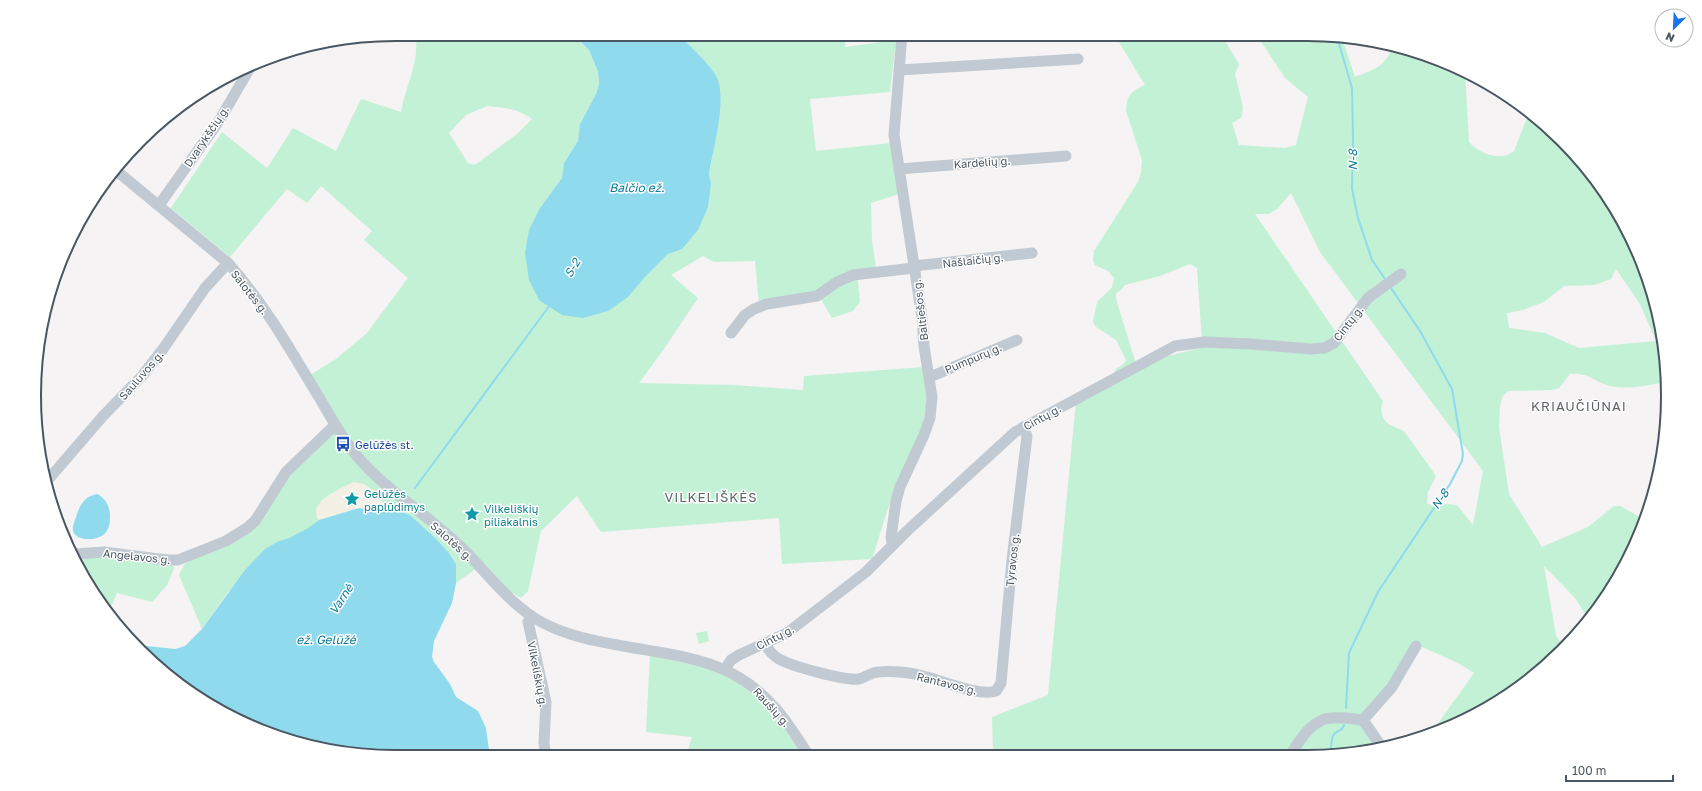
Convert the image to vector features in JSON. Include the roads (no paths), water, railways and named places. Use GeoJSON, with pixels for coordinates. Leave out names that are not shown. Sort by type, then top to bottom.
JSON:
{"type":"FeatureCollection","features":[{"type":"Feature","properties":{"kind":"street","name":"Baltiešos g."},"geometry":{"type":"LineString","coordinates":[[894,544],[892,542],[892,537],[896,501],[900,487],[924,435],[930,418],[932,397],[924,346],[922,318],[894,135],[902,41]]}},
{"type":"Feature","properties":{"kind":"street"},"geometry":{"type":"LineString","coordinates":[[900,70],[1078,59]]}},
{"type":"Feature","properties":{"kind":"street","name":"Dvarykščių g."},"geometry":{"type":"LineString","coordinates":[[159,205],[219,121],[243,76]]}},
{"type":"Feature","properties":{"kind":"street","name":"Kardelių g."},"geometry":{"type":"LineString","coordinates":[[899,169],[1066,156]]}},
{"type":"Feature","properties":{"kind":"street","name":"Salotės g."},"geometry":{"type":"LineString","coordinates":[[120,173],[228,263],[243,280],[268,315],[335,425],[356,454],[374,474],[458,544],[499,587],[531,616],[554,629],[583,639],[697,660],[725,669]]}},
{"type":"Feature","properties":{"kind":"street","name":"Našlaičių g."},"geometry":{"type":"LineString","coordinates":[[731,333],[745,315],[754,308],[767,304],[817,296],[837,282],[853,276],[1032,253]]}},
{"type":"Feature","properties":{"kind":"street","name":"Sauluvos g."},"geometry":{"type":"LineString","coordinates":[[50,476],[103,416],[142,376],[163,349],[205,288],[228,263]]}},
{"type":"Feature","properties":{"kind":"street","name":"Cintų g."},"geometry":{"type":"LineString","coordinates":[[725,669],[731,660],[797,627],[866,572],[1011,435],[1175,346],[1204,342],[1310,349],[1324,348],[1334,342],[1368,298],[1401,274]]}},
{"type":"Feature","properties":{"kind":"street","name":"Pumpurų g."},"geometry":{"type":"LineString","coordinates":[[930,377],[1017,340]]}},
{"type":"Feature","properties":{"kind":"street","name":"Angelavos g."},"geometry":{"type":"LineString","coordinates":[[79,554],[104,552],[178,560],[226,541],[247,528],[255,521],[286,472],[335,425]]}},
{"type":"Feature","properties":{"kind":"street","name":"Tyravos g."},"geometry":{"type":"LineString","coordinates":[[996,691],[1001,683],[1007,630],[1012,560],[1027,436],[1023,428]]}},
{"type":"Feature","properties":{"kind":"street","name":"Vilkeliškių g."},"geometry":{"type":"LineString","coordinates":[[531,616],[528,622],[546,702],[544,743],[545,750]]}},
{"type":"Feature","properties":{"kind":"street","name":"Rantavos g."},"geometry":{"type":"LineString","coordinates":[[765,643],[770,652],[780,659],[813,671],[852,679],[859,679],[881,672],[918,674],[973,690],[989,693],[996,691]]}},
{"type":"Feature","properties":{"kind":"street"},"geometry":{"type":"LineString","coordinates":[[1363,720],[1392,687],[1416,646]]}},
{"type":"Feature","properties":{"kind":"street","name":"Raušių g."},"geometry":{"type":"LineString","coordinates":[[725,669],[752,685],[764,696],[790,727],[805,750]]}},
{"type":"Feature","properties":{"kind":"street"},"geometry":{"type":"LineString","coordinates":[[1294,750],[1304,734],[1315,725],[1325,720],[1330,718],[1363,720]]}},
{"type":"Feature","properties":{"kind":"street"},"geometry":{"type":"LineString","coordinates":[[1363,720],[1379,742]]}},
{"type":"Feature","properties":{"kind":"water","name":"Balčio ež."},"geometry":{"type":"Polygon","coordinates":[[[580,41],[685,41],[716,75],[721,101],[718,127],[709,174],[711,183],[708,207],[698,230],[682,249],[668,254],[628,297],[608,311],[583,318],[562,315],[539,300],[529,280],[525,253],[529,230],[540,208],[562,178],[564,163],[578,141],[580,124],[596,94],[599,84],[598,72],[589,50],[580,41]]]}},
{"type":"Feature","properties":{"kind":"water"},"geometry":{"type":"Polygon","coordinates":[[[97,494],[106,502],[109,508],[110,523],[106,532],[98,538],[92,539],[76,536],[73,532],[73,526],[80,506],[87,498],[97,494]]]}},
{"type":"Feature","properties":{"kind":"water","name":"ež. Gelūžė"},"geometry":{"type":"Polygon","coordinates":[[[359,508],[389,512],[399,510],[411,516],[449,553],[456,564],[456,583],[452,603],[434,641],[432,657],[450,684],[456,697],[478,711],[486,728],[489,750],[372,749],[349,747],[304,738],[260,723],[218,703],[180,677],[146,646],[175,649],[185,646],[202,629],[245,570],[265,549],[308,528],[319,520],[359,508]]]}},
{"type":"Feature","properties":{"kind":"waterway","name":"N-8"},"geometry":{"type":"LineString","coordinates":[[1339,43],[1352,88],[1352,189],[1358,218],[1372,260],[1385,279]]}},
{"type":"Feature","properties":{"kind":"waterway","name":"N-8"},"geometry":{"type":"LineString","coordinates":[[1346,708],[1349,653],[1378,592],[1450,484],[1462,461],[1463,454],[1452,389],[1420,331],[1391,288]]}},
{"type":"Feature","properties":{"kind":"waterway","name":"S-2"},"geometry":{"type":"LineString","coordinates":[[415,488],[550,305]]}},
{"type":"Feature","properties":{"kind":"waterway"},"geometry":{"type":"LineString","coordinates":[[1331,749],[1332,737],[1342,729],[1344,725]]}},
{"type":"Feature","properties":{"kind":"place","name":"Gelūžės st."},"geometry":{"type":"Point","coordinates":[343,444]}},
{"type":"Feature","properties":{"kind":"place","name":"Gelūžės paplūdimys"},"geometry":{"type":"Point","coordinates":[352,499]}},
{"type":"Feature","properties":{"kind":"place","name":"Vilkeliškių piliakalnis"},"geometry":{"type":"Point","coordinates":[472,514]}},
{"type":"Feature","properties":{"kind":"district","name":"KRIAUČIŪNAI"},"geometry":{"type":"Point","coordinates":[1579,406]}},
{"type":"Feature","properties":{"kind":"district","name":"VILKELIŠKĖS"},"geometry":{"type":"Point","coordinates":[711,497]}},
{"type":"Feature","properties":{"kind":"water label","name":"Varnė"},"geometry":{"type":"Point","coordinates":[341,599]}}]}
